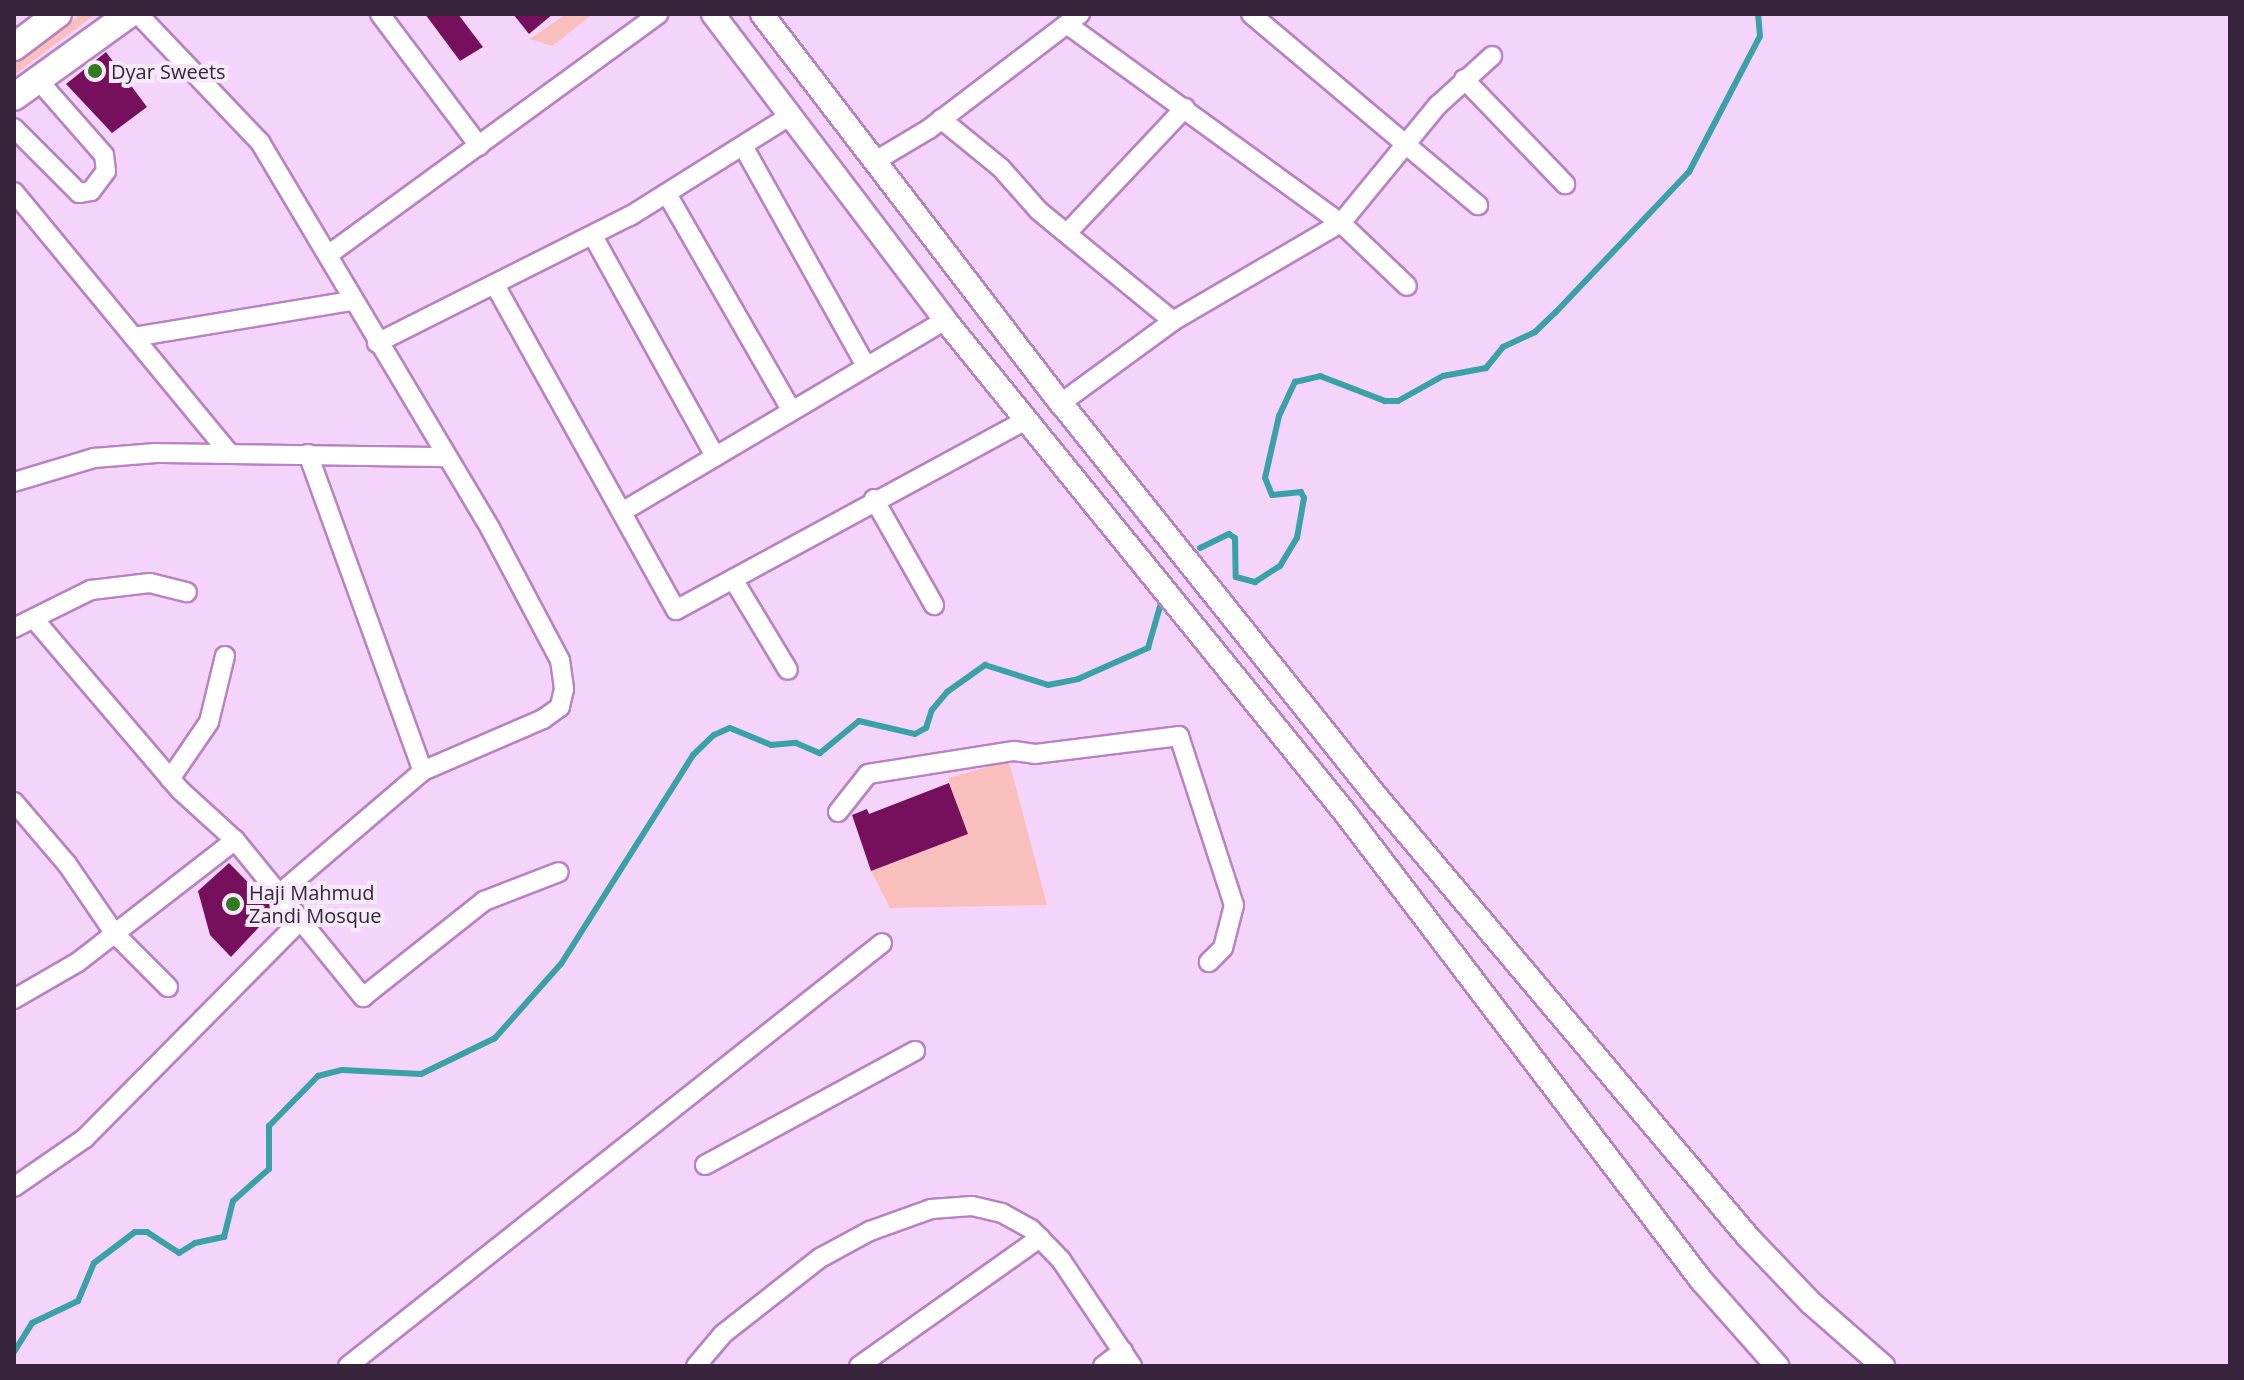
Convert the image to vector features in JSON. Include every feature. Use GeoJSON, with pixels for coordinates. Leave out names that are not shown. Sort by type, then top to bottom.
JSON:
{"type":"FeatureCollection","features":[{"type":"Feature","properties":{"kind":"highway"},"geometry":{"type":"LineString","coordinates":[[14,47],[58,14]]}},
{"type":"Feature","properties":{"kind":"highway"},"geometry":{"type":"LineString","coordinates":[[14,97],[129,14]]}},
{"type":"Feature","properties":{"kind":"main road"},"geometry":{"type":"LineString","coordinates":[[713,14],[788,117],[945,320],[1346,814],[1701,1280],[1777,1366]]}},
{"type":"Feature","properties":{"kind":"main road"},"geometry":{"type":"LineString","coordinates":[[762,14],[1061,403],[1376,796],[1738,1226],[1811,1303],[1883,1366]]}},
{"type":"Feature","properties":{"kind":"main road"},"geometry":{"type":"LineString","coordinates":[[1346,814],[1376,796]]}},
{"type":"Feature","properties":{"kind":"street"},"geometry":{"type":"LineString","coordinates":[[138,14],[260,142],[547,631],[560,660],[564,689],[560,707],[543,719],[423,771],[279,894]]}},
{"type":"Feature","properties":{"kind":"street"},"geometry":{"type":"LineString","coordinates":[[380,14],[479,146]]}},
{"type":"Feature","properties":{"kind":"street"},"geometry":{"type":"LineString","coordinates":[[328,255],[658,14]]}},
{"type":"Feature","properties":{"kind":"street"},"geometry":{"type":"LineString","coordinates":[[1251,14],[1478,205]]}},
{"type":"Feature","properties":{"kind":"street"},"geometry":{"type":"LineString","coordinates":[[877,160],[941,119],[1074,20],[1185,108],[1341,223],[1407,286]]}},
{"type":"Feature","properties":{"kind":"street"},"geometry":{"type":"LineString","coordinates":[[1061,403],[1173,321],[1341,223],[1406,143],[1464,79],[1492,56]]}},
{"type":"Feature","properties":{"kind":"street"},"geometry":{"type":"LineString","coordinates":[[1464,79],[1565,184]]}},
{"type":"Feature","properties":{"kind":"street"},"geometry":{"type":"LineString","coordinates":[[14,128],[79,193],[91,191],[106,171],[104,155],[38,80]]}},
{"type":"Feature","properties":{"kind":"street"},"geometry":{"type":"LineString","coordinates":[[1067,233],[1185,108]]}},
{"type":"Feature","properties":{"kind":"street"},"geometry":{"type":"LineString","coordinates":[[377,343],[593,236],[667,194],[788,117]]}},
{"type":"Feature","properties":{"kind":"street"},"geometry":{"type":"LineString","coordinates":[[941,119],[1067,233],[1173,321]]}},
{"type":"Feature","properties":{"kind":"street"},"geometry":{"type":"LineString","coordinates":[[743,146],[866,366]]}},
{"type":"Feature","properties":{"kind":"street"},"geometry":{"type":"LineString","coordinates":[[14,192],[228,452]]}},
{"type":"Feature","properties":{"kind":"street"},"geometry":{"type":"LineString","coordinates":[[667,194],[792,411]]}},
{"type":"Feature","properties":{"kind":"street"},"geometry":{"type":"LineString","coordinates":[[593,236],[715,456]]}},
{"type":"Feature","properties":{"kind":"street"},"geometry":{"type":"LineString","coordinates":[[495,285],[676,610],[874,499],[1026,420]]}},
{"type":"Feature","properties":{"kind":"street"},"geometry":{"type":"LineString","coordinates":[[134,337],[352,301]]}},
{"type":"Feature","properties":{"kind":"street"},"geometry":{"type":"LineString","coordinates":[[622,512],[945,320]]}},
{"type":"Feature","properties":{"kind":"street"},"geometry":{"type":"LineString","coordinates":[[14,482],[94,458],[228,452],[444,457]]}},
{"type":"Feature","properties":{"kind":"street"},"geometry":{"type":"LineString","coordinates":[[308,454],[423,771]]}},
{"type":"Feature","properties":{"kind":"street"},"geometry":{"type":"LineString","coordinates":[[874,499],[934,605]]}},
{"type":"Feature","properties":{"kind":"street"},"geometry":{"type":"LineString","coordinates":[[733,579],[788,670]]}},
{"type":"Feature","properties":{"kind":"street"},"geometry":{"type":"LineString","coordinates":[[14,628],[91,590],[150,583],[187,592]]}},
{"type":"Feature","properties":{"kind":"street"},"geometry":{"type":"LineString","coordinates":[[34,619],[170,779],[235,840],[363,997],[484,901],[559,872]]}},
{"type":"Feature","properties":{"kind":"street"},"geometry":{"type":"LineString","coordinates":[[170,779],[209,722],[225,656]]}},
{"type":"Feature","properties":{"kind":"street"},"geometry":{"type":"LineString","coordinates":[[838,812],[868,774],[1014,751],[1035,754],[1179,736],[1234,905],[1223,948],[1209,962]]}},
{"type":"Feature","properties":{"kind":"street"},"geometry":{"type":"LineString","coordinates":[[14,802],[67,864],[115,934],[168,987]]}},
{"type":"Feature","properties":{"kind":"street"},"geometry":{"type":"LineString","coordinates":[[14,999],[115,934],[235,840]]}},
{"type":"Feature","properties":{"kind":"street"},"geometry":{"type":"LineString","coordinates":[[14,1187],[85,1138],[300,921]]}},
{"type":"Feature","properties":{"kind":"street"},"geometry":{"type":"LineString","coordinates":[[350,1366],[882,943]]}},
{"type":"Feature","properties":{"kind":"street"},"geometry":{"type":"LineString","coordinates":[[705,1165],[915,1051]]}},
{"type":"Feature","properties":{"kind":"street"},"geometry":{"type":"LineString","coordinates":[[696,1366],[772,1291],[870,1231],[931,1209],[972,1206],[1002,1213],[1040,1238],[1061,1260],[1127,1358],[1103,1366]]}},
{"type":"Feature","properties":{"kind":"street"},"geometry":{"type":"LineString","coordinates":[[861,1365],[1040,1238]]}},
{"type":"Feature","properties":{"kind":"shaded area"},"geometry":{"type":"Polygon","coordinates":[[[81,14],[96,14],[14,75],[14,64],[81,14]]]}},
{"type":"Feature","properties":{"kind":"shaded area"},"geometry":{"type":"Polygon","coordinates":[[[566,14],[593,14],[552,46],[530,39],[566,14]]]}},
{"type":"Feature","properties":{"kind":"shaded area"},"geometry":{"type":"Polygon","coordinates":[[[1009,761],[1047,905],[890,908],[871,871],[967,834],[948,778],[1009,761]]]}},
{"type":"Feature","properties":{"kind":"building"},"geometry":{"type":"Polygon","coordinates":[[[425,14],[458,14],[483,47],[460,61],[425,14]]]}},
{"type":"Feature","properties":{"kind":"building"},"geometry":{"type":"Polygon","coordinates":[[[513,14],[553,14],[529,34],[513,14]]]}},
{"type":"Feature","properties":{"kind":"building"},"geometry":{"type":"Polygon","coordinates":[[[106,52],[147,107],[112,133],[66,84],[106,52]]]}},
{"type":"Feature","properties":{"kind":"building"},"geometry":{"type":"Polygon","coordinates":[[[949,783],[968,834],[871,871],[852,815],[867,809],[869,814],[949,783]]]}},
{"type":"Feature","properties":{"kind":"building"},"geometry":{"type":"Polygon","coordinates":[[[229,863],[275,910],[231,957],[210,935],[198,891],[229,863]]]}},
{"type":"Feature","properties":{"kind":"waterway"},"geometry":{"type":"LineString","coordinates":[[1200,548],[1229,534],[1235,538],[1236,577],[1255,582],[1280,566],[1297,538],[1304,498],[1301,492],[1272,495],[1265,478],[1279,416],[1295,382],[1320,376],[1385,401],[1398,401],[1443,376],[1486,368],[1503,347],[1535,332],[1555,313],[1689,172],[1760,36],[1758,14]]}},
{"type":"Feature","properties":{"kind":"waterway"},"geometry":{"type":"LineString","coordinates":[[14,1352],[32,1323],[78,1301],[94,1263],[135,1232],[147,1232],[179,1253],[195,1243],[224,1237],[233,1201],[269,1169],[269,1126],[318,1076],[342,1070],[421,1074],[495,1038],[561,964],[693,755],[714,735],[730,728],[771,745],[796,743],[820,753],[859,721],[915,734],[926,728],[932,710],[947,692],[985,665],[1048,685],[1078,679],[1148,648],[1161,603]]}},
{"type":"Feature","properties":{"kind":"place","name":"Dyar Sweets"},"geometry":{"type":"Point","coordinates":[95,71]}},
{"type":"Feature","properties":{"kind":"place","name":"Haji Mahmud Zandi Mosque"},"geometry":{"type":"Point","coordinates":[233,904]}}]}
